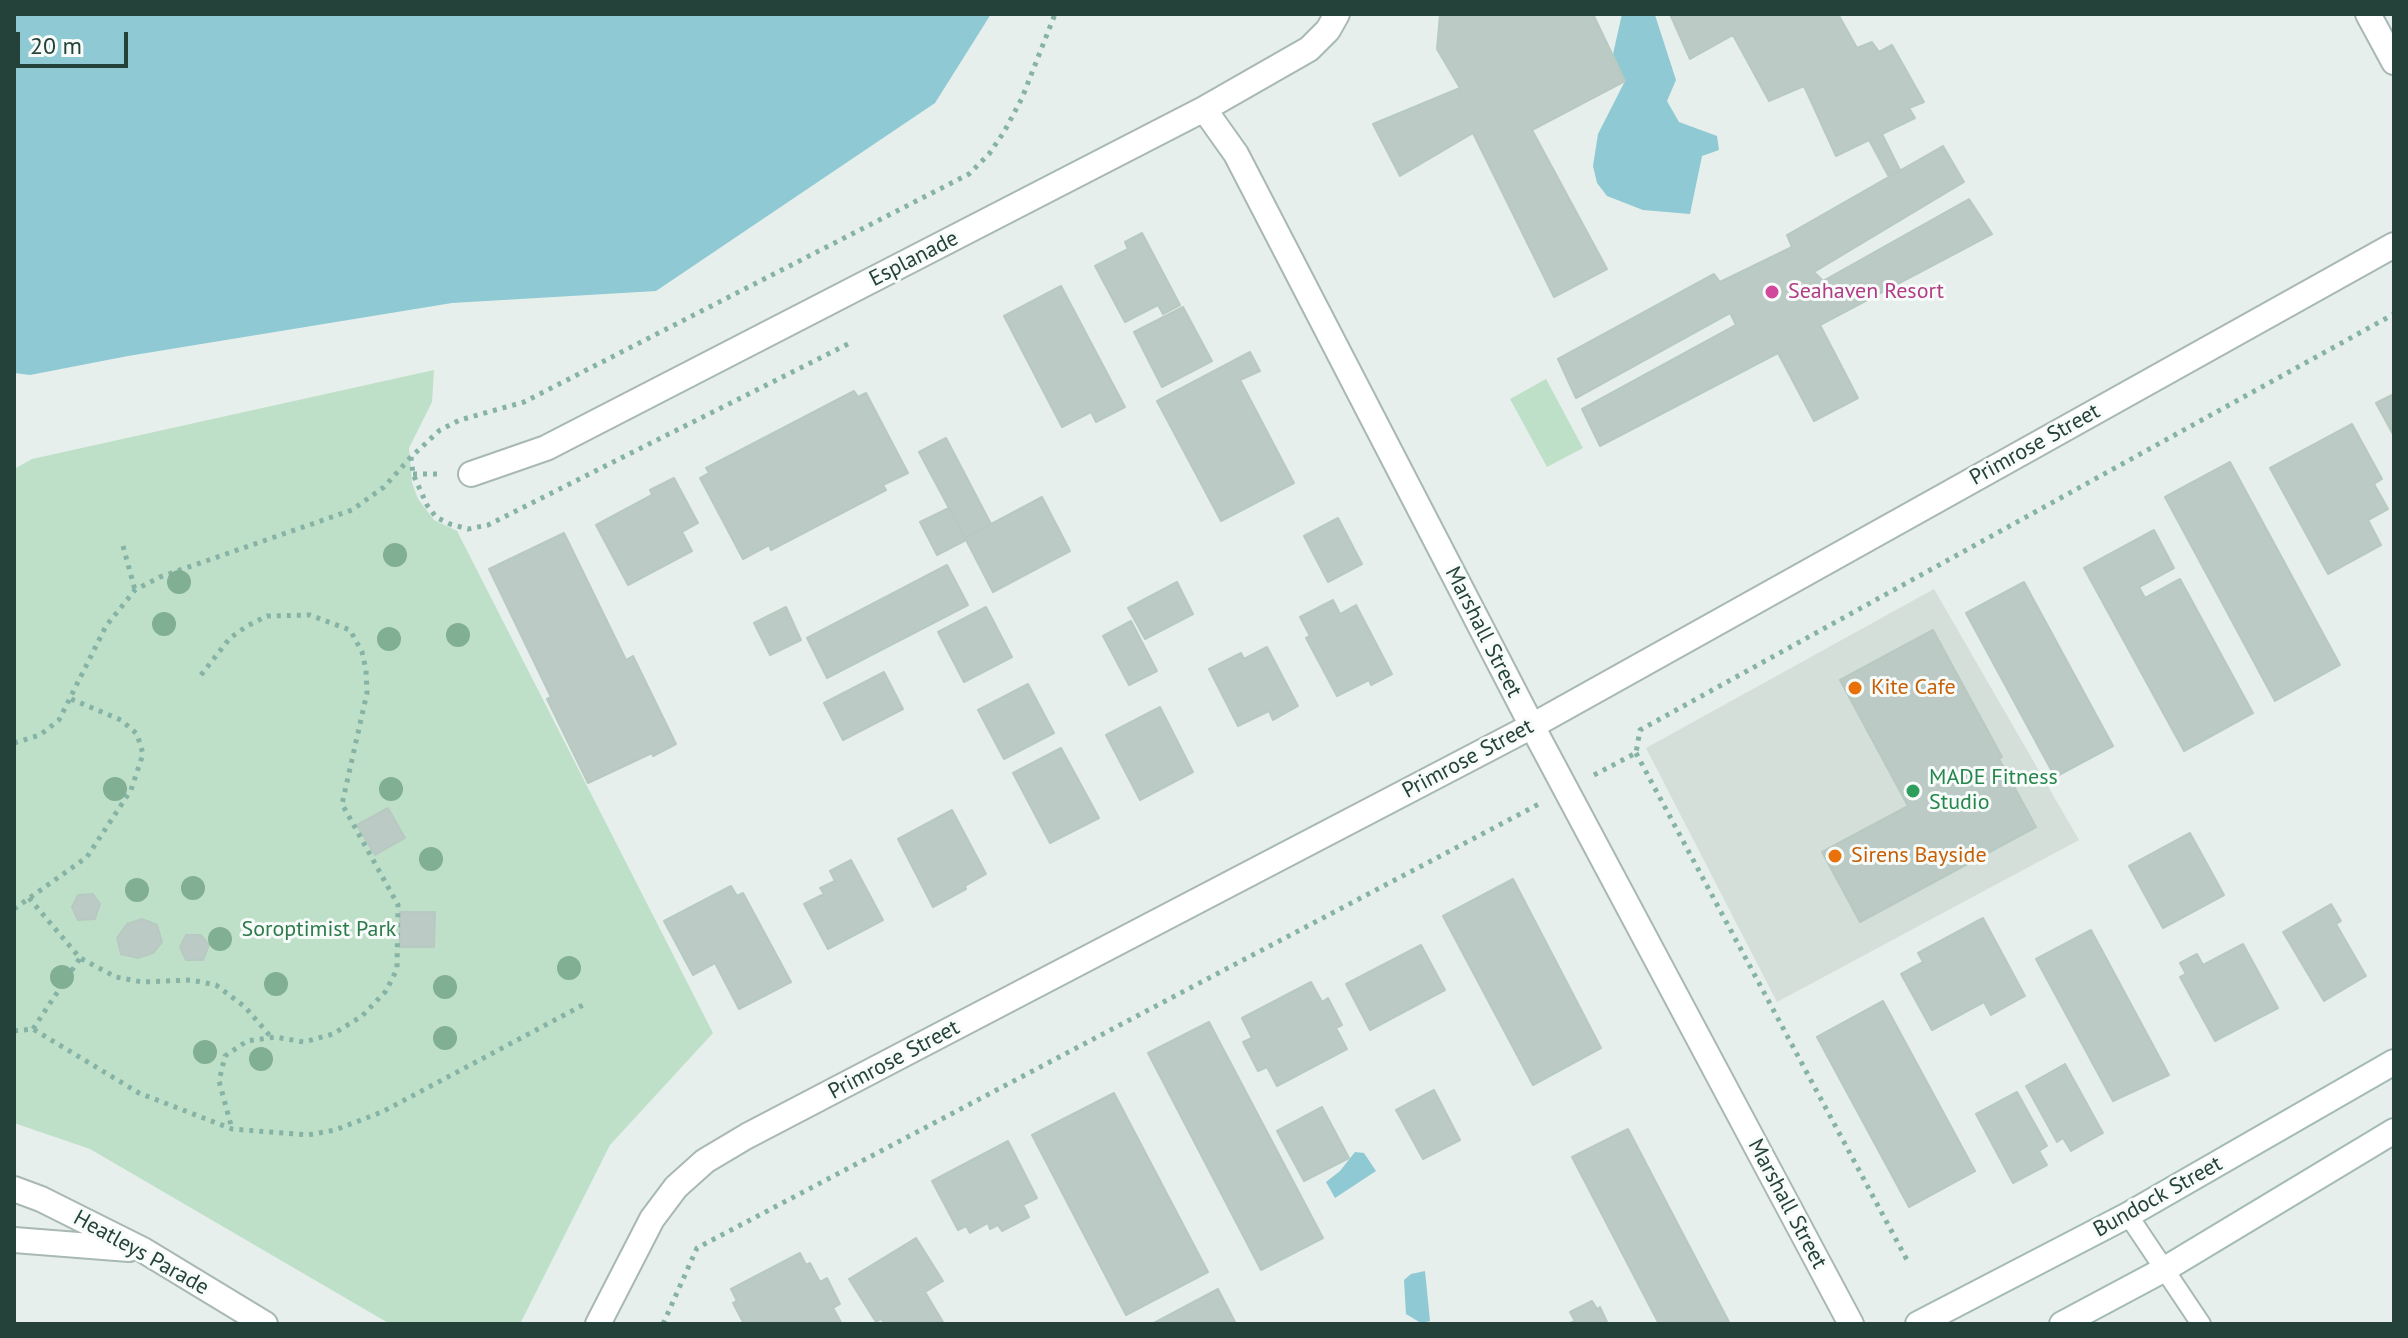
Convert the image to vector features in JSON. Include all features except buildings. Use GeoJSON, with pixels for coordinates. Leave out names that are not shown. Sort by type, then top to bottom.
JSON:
{"type":"FeatureCollection","features":[{"type":"Feature","properties":{"kind":"street","name":"Esplanade"},"geometry":{"type":"LineString","coordinates":[[471,474],[546,448],[1204,109],[1309,49],[1328,30],[1337,14]]}},
{"type":"Feature","properties":{"kind":"street"},"geometry":{"type":"LineString","coordinates":[[2368,14],[2394,62]]}},
{"type":"Feature","properties":{"kind":"street","name":"Marshall Street"},"geometry":{"type":"LineString","coordinates":[[1204,109],[1236,154],[1532,726],[1851,1324]]}},
{"type":"Feature","properties":{"kind":"street","name":"Primrose Street"},"geometry":{"type":"LineString","coordinates":[[598,1324],[652,1219],[676,1187],[705,1161],[775,1121],[1532,726],[2394,245]]}},
{"type":"Feature","properties":{"kind":"street","name":"Bundock Street"},"geometry":{"type":"LineString","coordinates":[[1918,1324],[2128,1215],[2394,1062]]}},
{"type":"Feature","properties":{"kind":"street"},"geometry":{"type":"LineString","coordinates":[[2062,1324],[2165,1269],[2394,1131]]}},
{"type":"Feature","properties":{"kind":"street","name":"Heatleys Parade"},"geometry":{"type":"LineString","coordinates":[[14,1189],[41,1199],[143,1250],[265,1324]]}},
{"type":"Feature","properties":{"kind":"street"},"geometry":{"type":"LineString","coordinates":[[14,1240],[143,1250]]}},
{"type":"Feature","properties":{"kind":"lane"},"geometry":{"type":"LineString","coordinates":[[2128,1215],[2201,1324]]}},
{"type":"Feature","properties":{"kind":"path"},"geometry":{"type":"LineString","coordinates":[[1907,1260],[1636,753],[1640,730],[2394,314]]}},
{"type":"Feature","properties":{"kind":"path"},"geometry":{"type":"LineString","coordinates":[[14,743],[40,735],[59,720],[106,626],[135,590],[160,577],[352,510],[384,487],[411,457]]}},
{"type":"Feature","properties":{"kind":"path"},"geometry":{"type":"LineString","coordinates":[[123,546],[135,590]]}},
{"type":"Feature","properties":{"kind":"path"},"geometry":{"type":"LineString","coordinates":[[201,675],[230,638],[267,616],[310,615],[350,630],[362,652],[367,693],[342,804],[398,905],[397,969],[386,991],[362,1016],[333,1034],[304,1042],[271,1038],[247,1041],[225,1056],[219,1081],[232,1129]]}},
{"type":"Feature","properties":{"kind":"path"},"geometry":{"type":"LineString","coordinates":[[14,909],[87,857],[131,790],[143,754],[137,734],[121,720],[71,699]]}},
{"type":"Feature","properties":{"kind":"path"},"geometry":{"type":"LineString","coordinates":[[663,1324],[697,1248],[1636,753]]}},
{"type":"Feature","properties":{"kind":"path"},"geometry":{"type":"LineString","coordinates":[[29,898],[80,958],[116,977],[142,982],[191,980],[216,985],[245,1007],[271,1038]]}},
{"type":"Feature","properties":{"kind":"path"},"geometry":{"type":"LineString","coordinates":[[33,1029],[80,958]]}},
{"type":"Feature","properties":{"kind":"path"},"geometry":{"type":"LineString","coordinates":[[14,1031],[33,1029],[139,1093],[232,1129],[308,1135],[335,1130],[382,1112],[583,1005]]}},
{"type":"Feature","properties":{"kind":"shaded area"},"geometry":{"type":"Polygon","coordinates":[[[1934,589],[2079,840],[1777,1002],[1646,748],[1934,589]]]}},
{"type":"Feature","properties":{"kind":"green space","name":"Soroptimist Park"},"geometry":{"type":"Polygon","coordinates":[[[434,370],[432,402],[409,448],[412,483],[418,499],[434,520],[457,531],[713,1033],[610,1145],[520,1324],[390,1324],[90,1149],[14,1123],[14,469],[32,459],[434,370]]]}},
{"type":"Feature","properties":{"kind":"green space"},"geometry":{"type":"Polygon","coordinates":[[[1546,379],[1583,448],[1547,467],[1510,399],[1546,379]]]}},
{"type":"Feature","properties":{"kind":"water"},"geometry":{"type":"Polygon","coordinates":[[[14,14],[991,14],[935,103],[656,291],[452,303],[30,375],[14,373],[14,14]]]}},
{"type":"Feature","properties":{"kind":"water"},"geometry":{"type":"Polygon","coordinates":[[[1622,14],[1655,15],[1676,80],[1667,101],[1679,122],[1717,136],[1719,150],[1702,156],[1690,214],[1643,210],[1607,196],[1597,183],[1593,166],[1598,134],[1625,81],[1613,54],[1622,14]]]}},
{"type":"Feature","properties":{"kind":"water"},"geometry":{"type":"Polygon","coordinates":[[[1355,1152],[1364,1153],[1376,1171],[1335,1198],[1326,1182],[1340,1171],[1355,1152]]]}},
{"type":"Feature","properties":{"kind":"water"},"geometry":{"type":"Polygon","coordinates":[[[1425,1271],[1430,1321],[1421,1323],[1406,1314],[1404,1280],[1411,1274],[1425,1271]]]}},
{"type":"Feature","properties":{"kind":"place","name":"Seahaven Resort"},"geometry":{"type":"Point","coordinates":[1772,292]}},
{"type":"Feature","properties":{"kind":"place","name":"Kite Cafe"},"geometry":{"type":"Point","coordinates":[1855,688]}},
{"type":"Feature","properties":{"kind":"place","name":"MADE Fitness Studio"},"geometry":{"type":"Point","coordinates":[1913,791]}},
{"type":"Feature","properties":{"kind":"place","name":"Sirens Bayside"},"geometry":{"type":"Point","coordinates":[1835,856]}}]}
